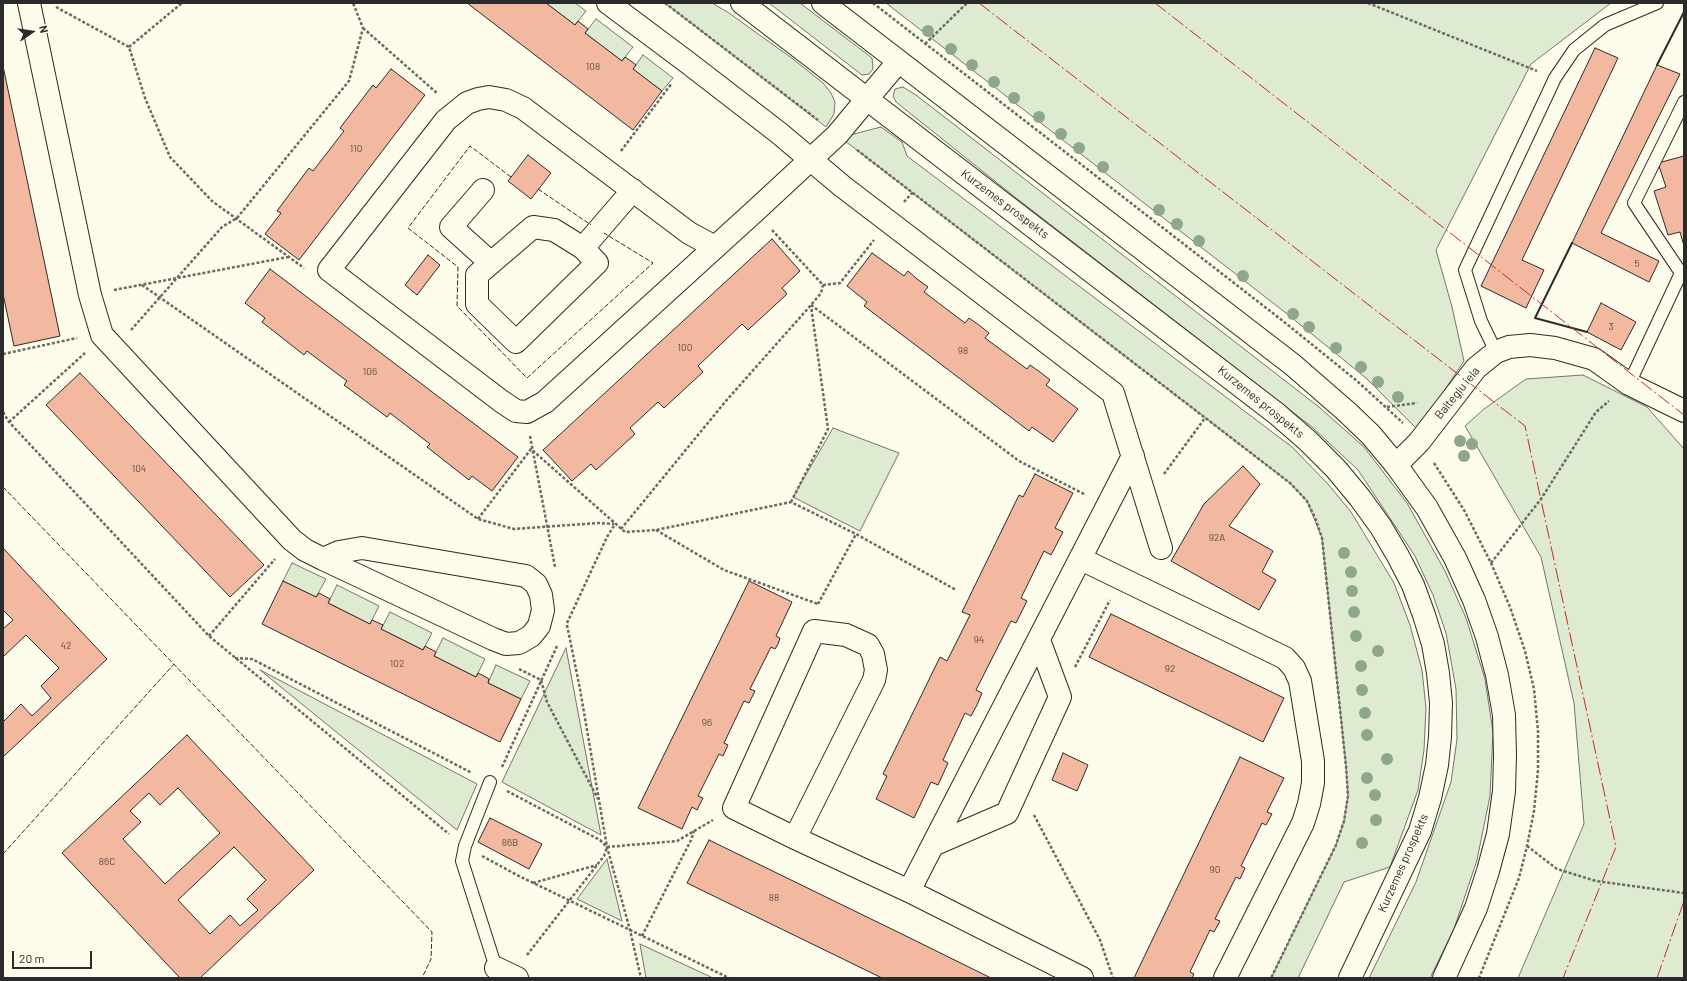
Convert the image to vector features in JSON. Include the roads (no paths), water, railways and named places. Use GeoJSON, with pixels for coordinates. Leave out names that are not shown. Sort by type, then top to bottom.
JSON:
{"type":"FeatureCollection","features":[{"type":"Feature","properties":{"kind":"street"},"geometry":{"type":"LineString","coordinates":[[29,3],[101,344],[292,540],[306,550],[493,640],[506,644],[519,642],[532,636],[539,626],[543,610],[541,595],[536,584],[522,575],[362,548],[339,552],[323,558]]}},
{"type":"Feature","properties":{"kind":"street"},"geometry":{"type":"LineString","coordinates":[[608,3],[688,62],[888,221],[1113,393],[1161,548]]}},
{"type":"Feature","properties":{"kind":"street","name":"Kurzemes prospekts"},"geometry":{"type":"LineString","coordinates":[[742,3],[1277,414],[1308,441],[1336,469],[1381,527],[1413,585],[1433,644],[1441,703],[1440,737],[1437,765],[1430,798],[1420,831],[1350,978]]}},
{"type":"Feature","properties":{"kind":"street"},"geometry":{"type":"LineString","coordinates":[[823,3],[1293,365],[1347,412],[1396,464],[1427,508],[1455,558],[1474,600],[1491,652],[1497,675],[1504,715],[1504,791],[1498,834],[1476,908],[1444,978]]}},
{"type":"Feature","properties":{"kind":"street"},"geometry":{"type":"LineString","coordinates":[[715,247],[689,233],[524,108],[506,100],[489,97],[467,103],[456,110],[446,120],[329,270],[501,401],[516,411],[527,412],[546,402],[715,247],[836,135],[898,62]]}},
{"type":"Feature","properties":{"kind":"street"},"geometry":{"type":"LineString","coordinates":[[483,190],[451,227],[491,263]]}},
{"type":"Feature","properties":{"kind":"street"},"geometry":{"type":"LineString","coordinates":[[583,248],[633,190]]}},
{"type":"Feature","properties":{"kind":"street"},"geometry":{"type":"LineString","coordinates":[[533,227],[554,230],[583,248],[597,262],[516,342],[478,304],[477,275],[533,227]]}},
{"type":"Feature","properties":{"kind":"street","name":"Baltegļu iela"},"geometry":{"type":"LineString","coordinates":[[1396,464],[1419,442],[1476,368],[1496,352],[1509,347],[1530,344],[1555,348],[1594,359],[1629,384],[1684,411]]}},
{"type":"Feature","properties":{"kind":"street"},"geometry":{"type":"LineString","coordinates":[[909,891],[1133,456]]}},
{"type":"Feature","properties":{"kind":"street"},"geometry":{"type":"LineString","coordinates":[[1081,559],[1285,658],[1294,668],[1300,681],[1313,762],[1313,783],[1309,804],[1302,822],[1225,978]]}},
{"type":"Feature","properties":{"kind":"street"},"geometry":{"type":"LineString","coordinates":[[795,838],[874,680],[876,670],[873,654],[868,645],[846,635],[814,631],[734,808],[795,838],[909,891],[1082,978]]}},
{"type":"Feature","properties":{"kind":"street"},"geometry":{"type":"LineString","coordinates":[[932,845],[1007,813],[1060,697],[1039,640]]}},
{"type":"Feature","properties":{"kind":"lane"},"geometry":{"type":"LineString","coordinates":[[1496,352],[1482,321],[1465,270],[1554,78],[1574,50],[1605,25],[1657,3]]}},
{"type":"Feature","properties":{"kind":"lane"},"geometry":{"type":"LineString","coordinates":[[1629,384],[1682,273],[1634,203],[1684,102]]}},
{"type":"Feature","properties":{"kind":"lane"},"geometry":{"type":"LineString","coordinates":[[490,782],[465,846],[462,861],[508,974]]}}]}
